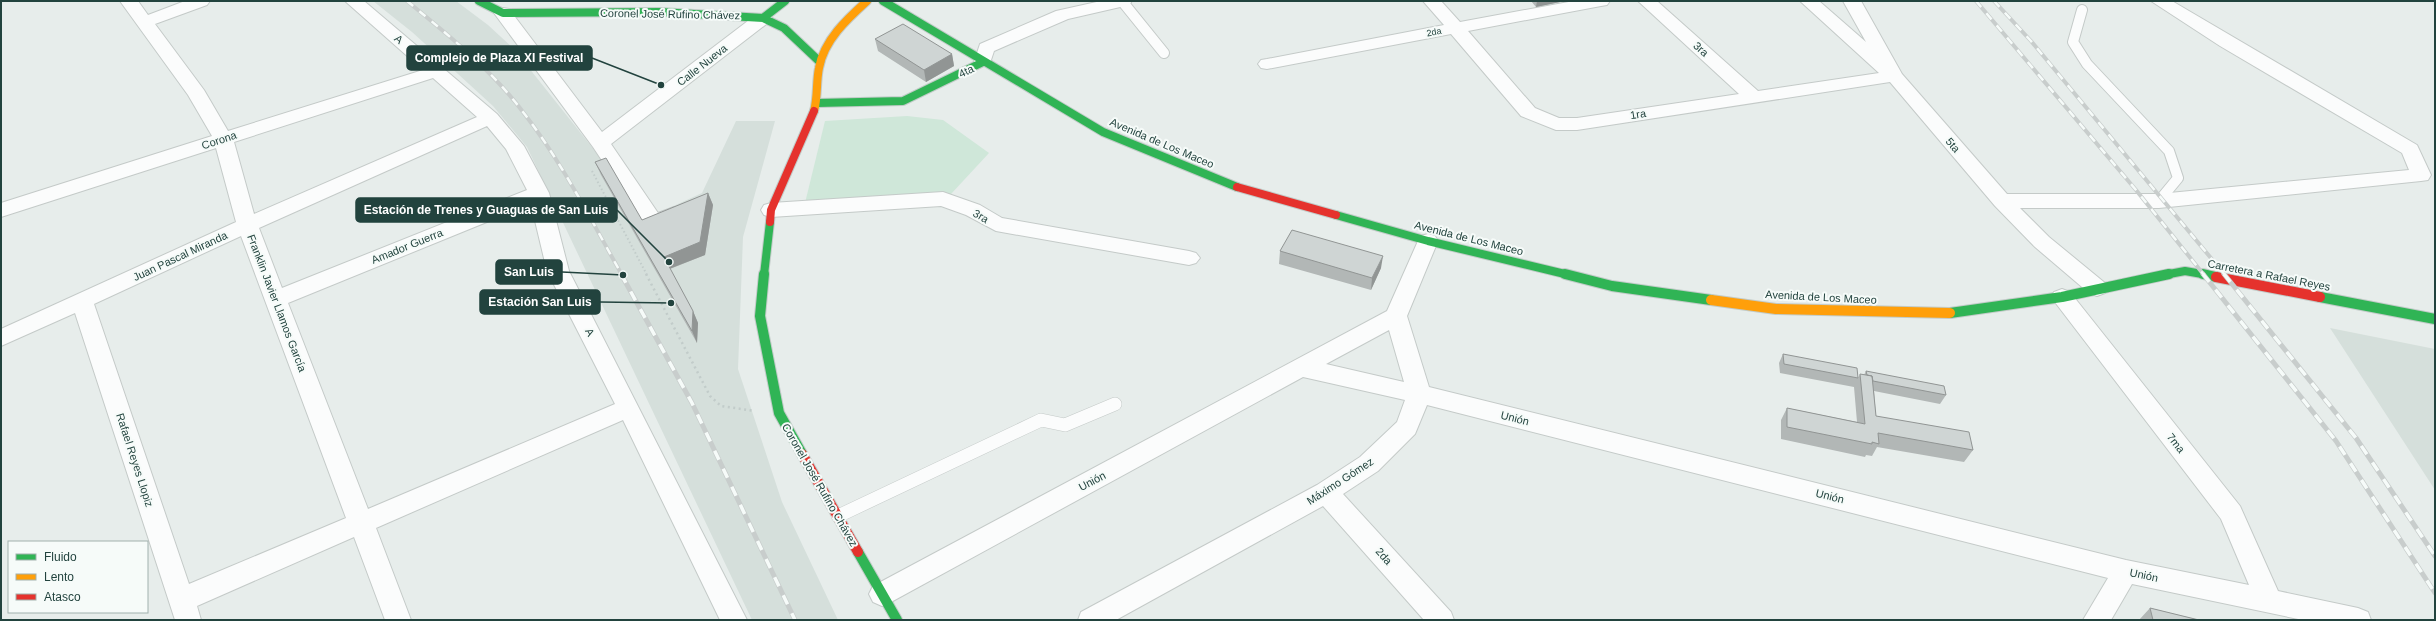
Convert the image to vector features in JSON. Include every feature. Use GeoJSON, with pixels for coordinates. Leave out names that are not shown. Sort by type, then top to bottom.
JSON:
{"type":"FeatureCollection","features":[{"type":"Feature","properties":{"kind":"street","name":"Franklin Javier Llamos García"},"geometry":{"type":"LineString","coordinates":[[129,1],[197,94],[223,138],[247,225],[398,620]]}},
{"type":"Feature","properties":{"kind":"street"},"geometry":{"type":"LineString","coordinates":[[145,22],[201,1]]}},
{"type":"Feature","properties":{"kind":"street","name":"A"},"geometry":{"type":"LineString","coordinates":[[354,1],[490,118],[514,146],[539,193],[558,271],[629,408],[734,620]]}},
{"type":"Feature","properties":{"kind":"street","name":"Coronel José Rufino Chávez"},"geometry":{"type":"LineString","coordinates":[[479,1],[503,13],[707,13],[763,18],[784,28],[820,62],[818,103],[771,210],[760,316],[779,413],[897,620]]}},
{"type":"Feature","properties":{"kind":"street","name":"Calle Nueva"},"geometry":{"type":"LineString","coordinates":[[600,143],[784,1]]}},
{"type":"Feature","properties":{"kind":"street"},"geometry":{"type":"LineString","coordinates":[[820,62],[839,27],[867,1]]}},
{"type":"Feature","properties":{"kind":"street","name":"Avenida de Los Maceo"},"geometry":{"type":"LineString","coordinates":[[883,1],[983,62],[1103,132],[1227,184],[1428,241],[1612,286],[1776,309],[1944,314],[2062,297],[2098,288]]}},
{"type":"Feature","properties":{"kind":"street","name":"4ta"},"geometry":{"type":"LineString","coordinates":[[818,103],[903,101],[983,62],[986,48],[1062,15],[1122,1]]}},
{"type":"Feature","properties":{"kind":"street","name":"1ra"},"geometry":{"type":"LineString","coordinates":[[1432,1],[1528,112],[1556,124],[1577,124],[1894,76]]}},
{"type":"Feature","properties":{"kind":"street","name":"2da"},"geometry":{"type":"LineString","coordinates":[[1267,64],[1601,1]]}},
{"type":"Feature","properties":{"kind":"street","name":"3ra"},"geometry":{"type":"LineString","coordinates":[[1647,1],[1754,97]]}},
{"type":"Feature","properties":{"kind":"street","name":"5ta"},"geometry":{"type":"LineString","coordinates":[[1809,1],[1894,76],[2002,201],[2042,242],[2098,288]]}},
{"type":"Feature","properties":{"kind":"street"},"geometry":{"type":"LineString","coordinates":[[1852,1],[1894,76]]}},
{"type":"Feature","properties":{"kind":"street"},"geometry":{"type":"LineString","coordinates":[[2002,201],[2159,202],[2420,175],[2410,149],[2226,42],[2160,1]]}},
{"type":"Feature","properties":{"kind":"street"},"geometry":{"type":"LineString","coordinates":[[707,13],[747,7]]}},
{"type":"Feature","properties":{"kind":"street","name":"Coronel José Rufino Chávez"},"geometry":{"type":"LineString","coordinates":[[503,13],[600,143],[654,223],[690,207]]}},
{"type":"Feature","properties":{"kind":"street","name":"Corona"},"geometry":{"type":"LineString","coordinates":[[1,210],[437,71]]}},
{"type":"Feature","properties":{"kind":"street","name":"Juan Pascal Miranda"},"geometry":{"type":"LineString","coordinates":[[1,338],[247,225],[490,118]]}},
{"type":"Feature","properties":{"kind":"street","name":"Amador Guerra"},"geometry":{"type":"LineString","coordinates":[[275,299],[539,193]]}},
{"type":"Feature","properties":{"kind":"street","name":"3ra"},"geometry":{"type":"LineString","coordinates":[[771,210],[943,199],[973,210],[996,224],[1189,258]]}},
{"type":"Feature","properties":{"kind":"street"},"geometry":{"type":"LineString","coordinates":[[1418,394],[1396,316],[1428,241]]}},
{"type":"Feature","properties":{"kind":"street","name":"Carretera a Rafael Reyes"},"geometry":{"type":"LineString","coordinates":[[2098,288],[2185,271],[2435,319]]}},
{"type":"Feature","properties":{"kind":"street","name":"7ma"},"geometry":{"type":"LineString","coordinates":[[2062,297],[2231,513],[2269,602]]}},
{"type":"Feature","properties":{"kind":"street","name":"Rafael Reyes Llopiz"},"geometry":{"type":"LineString","coordinates":[[82,301],[184,610]]}},
{"type":"Feature","properties":{"kind":"street","name":"Unión"},"geometry":{"type":"LineString","coordinates":[[882,594],[1303,368],[1396,316]]}},
{"type":"Feature","properties":{"kind":"street","name":"Unión"},"geometry":{"type":"LineString","coordinates":[[1303,368],[1418,394],[2126,571],[2358,620]]}},
{"type":"Feature","properties":{"kind":"street","name":"Máximo Gómez"},"geometry":{"type":"LineString","coordinates":[[1092,620],[1326,492],[1369,464],[1407,427],[1418,394]]}},
{"type":"Feature","properties":{"kind":"street"},"geometry":{"type":"LineString","coordinates":[[184,610],[361,523],[629,408]]}},
{"type":"Feature","properties":{"kind":"street","name":"2da"},"geometry":{"type":"LineString","coordinates":[[1326,492],[1441,620]]}},
{"type":"Feature","properties":{"kind":"street"},"geometry":{"type":"LineString","coordinates":[[2096,620],[2126,571]]}},
{"type":"Feature","properties":{"kind":"lane"},"geometry":{"type":"LineString","coordinates":[[1122,1],[1164,54]]}},
{"type":"Feature","properties":{"kind":"lane"},"geometry":{"type":"LineString","coordinates":[[2082,10],[2073,42],[2087,64],[2169,151],[2178,178],[2159,202]]}},
{"type":"Feature","properties":{"kind":"lane"},"geometry":{"type":"LineString","coordinates":[[838,516],[1041,420],[1065,425],[1115,404]]}},
{"type":"Feature","properties":{"kind":"path"},"geometry":{"type":"LineString","coordinates":[[592,171],[710,396],[721,406],[779,413]]}},
{"type":"Feature","properties":{"kind":"shaded area"},"geometry":{"type":"Polygon","coordinates":[[[373,1],[456,1],[488,25],[513,48],[611,171],[645,219],[702,193],[736,121],[775,121],[743,237],[738,369],[782,502],[838,620],[752,620],[527,147],[493,106],[412,32],[373,1]]]}},
{"type":"Feature","properties":{"kind":"shaded area"},"geometry":{"type":"Polygon","coordinates":[[[2330,328],[2435,349],[2435,490],[2330,328]]]}},
{"type":"Feature","properties":{"kind":"green space"},"geometry":{"type":"Polygon","coordinates":[[[907,116],[943,120],[989,153],[951,194],[805,203],[825,121],[907,116]]]}},
{"type":"Feature","properties":{"kind":"building"},"geometry":{"type":"Polygon","coordinates":[[[903,24],[952,54],[924,70],[875,39],[903,24]]]}},
{"type":"Feature","properties":{"kind":"building"},"geometry":{"type":"Polygon","coordinates":[[[606,158],[642,220],[708,193],[700,242],[664,257],[693,311],[692,331],[595,162],[606,158]]]}},
{"type":"Feature","properties":{"kind":"building"},"geometry":{"type":"Polygon","coordinates":[[[1292,230],[1383,256],[1372,278],[1280,251],[1292,230]]]}},
{"type":"Feature","properties":{"kind":"building"},"geometry":{"type":"Polygon","coordinates":[[[1783,354],[1857,368],[1858,378],[1784,364],[1783,354]]]}},
{"type":"Feature","properties":{"kind":"building"},"geometry":{"type":"Polygon","coordinates":[[[1866,371],[1944,386],[1946,395],[1873,381],[1872,376],[1867,375],[1866,371]]]}},
{"type":"Feature","properties":{"kind":"building"},"geometry":{"type":"Polygon","coordinates":[[[1860,374],[1872,376],[1876,416],[1969,432],[1973,450],[1878,433],[1879,444],[1872,442],[1872,444],[1787,427],[1787,408],[1865,424],[1860,374]]]}},
{"type":"Feature","properties":{"kind":"building"},"geometry":{"type":"Polygon","coordinates":[[[2150,608],[2199,620],[2153,620],[2150,608]]]}},
{"type":"Feature","properties":{"kind":"railway"},"geometry":{"type":"LineString","coordinates":[[407,1],[483,67],[511,96],[551,151],[622,275]]}},
{"type":"Feature","properties":{"kind":"railway"},"geometry":{"type":"LineString","coordinates":[[1976,1],[2136,190],[2204,275]]}},
{"type":"Feature","properties":{"kind":"railway"},"geometry":{"type":"LineString","coordinates":[[1994,1],[2031,41],[2225,275]]}},
{"type":"Feature","properties":{"kind":"railway"},"geometry":{"type":"LineString","coordinates":[[621,274],[692,403],[795,620]]}},
{"type":"Feature","properties":{"kind":"railway"},"geometry":{"type":"LineString","coordinates":[[2203,274],[2336,441],[2435,593]]}},
{"type":"Feature","properties":{"kind":"railway"},"geometry":{"type":"LineString","coordinates":[[2224,274],[2356,438],[2435,556]]}},
{"type":"Feature","properties":{"kind":"traffic: fast"},"geometry":{"type":"LineString","coordinates":[[479,1],[503,13],[660,12],[763,18],[784,28],[820,62]]}},
{"type":"Feature","properties":{"kind":"traffic: fast"},"geometry":{"type":"LineString","coordinates":[[763,18],[785,1]]}},
{"type":"Feature","properties":{"kind":"traffic: fast"},"geometry":{"type":"LineString","coordinates":[[883,1],[1103,132],[1237,187]]}},
{"type":"Feature","properties":{"kind":"traffic: fast"},"geometry":{"type":"LineString","coordinates":[[817,103],[903,101],[983,62]]}},
{"type":"Feature","properties":{"kind":"traffic: fast"},"geometry":{"type":"LineString","coordinates":[[1336,215],[1428,241],[1612,286],[1711,300]]}},
{"type":"Feature","properties":{"kind":"traffic: fast"},"geometry":{"type":"LineString","coordinates":[[770,222],[760,316],[779,413],[802,454]]}},
{"type":"Feature","properties":{"kind":"traffic: fast"},"geometry":{"type":"LineString","coordinates":[[1950,313],[2062,297],[2185,271],[2216,277]]}},
{"type":"Feature","properties":{"kind":"traffic: fast"},"geometry":{"type":"LineString","coordinates":[[2320,297],[2435,319]]}},
{"type":"Feature","properties":{"kind":"traffic: fast"},"geometry":{"type":"LineString","coordinates":[[858,552],[897,620]]}},
{"type":"Feature","properties":{"kind":"traffic: slow"},"geometry":{"type":"LineString","coordinates":[[814,111],[817,99],[820,62],[828,44],[839,28],[867,1]]}},
{"type":"Feature","properties":{"kind":"traffic: slow"},"geometry":{"type":"LineString","coordinates":[[1711,300],[1776,309],[1950,313]]}},
{"type":"Feature","properties":{"kind":"traffic: jam"},"geometry":{"type":"LineString","coordinates":[[770,222],[771,210],[814,111]]}},
{"type":"Feature","properties":{"kind":"traffic: jam"},"geometry":{"type":"LineString","coordinates":[[1237,187],[1336,215]]}},
{"type":"Feature","properties":{"kind":"traffic: jam"},"geometry":{"type":"LineString","coordinates":[[2216,277],[2320,297]]}},
{"type":"Feature","properties":{"kind":"traffic: jam"},"geometry":{"type":"LineString","coordinates":[[802,454],[858,552]]}},
{"type":"Feature","properties":{"kind":"place","name":"Complejo de Plaza XI Festival"},"geometry":{"type":"Point","coordinates":[661,85]}},
{"type":"Feature","properties":{"kind":"place","name":"Estación de Trenes y Guaguas de San Luis"},"geometry":{"type":"Point","coordinates":[669,262]}},
{"type":"Feature","properties":{"kind":"place","name":"San Luis"},"geometry":{"type":"Point","coordinates":[623,275]}},
{"type":"Feature","properties":{"kind":"place","name":"Estación San Luis"},"geometry":{"type":"Point","coordinates":[671,303]}}]}
